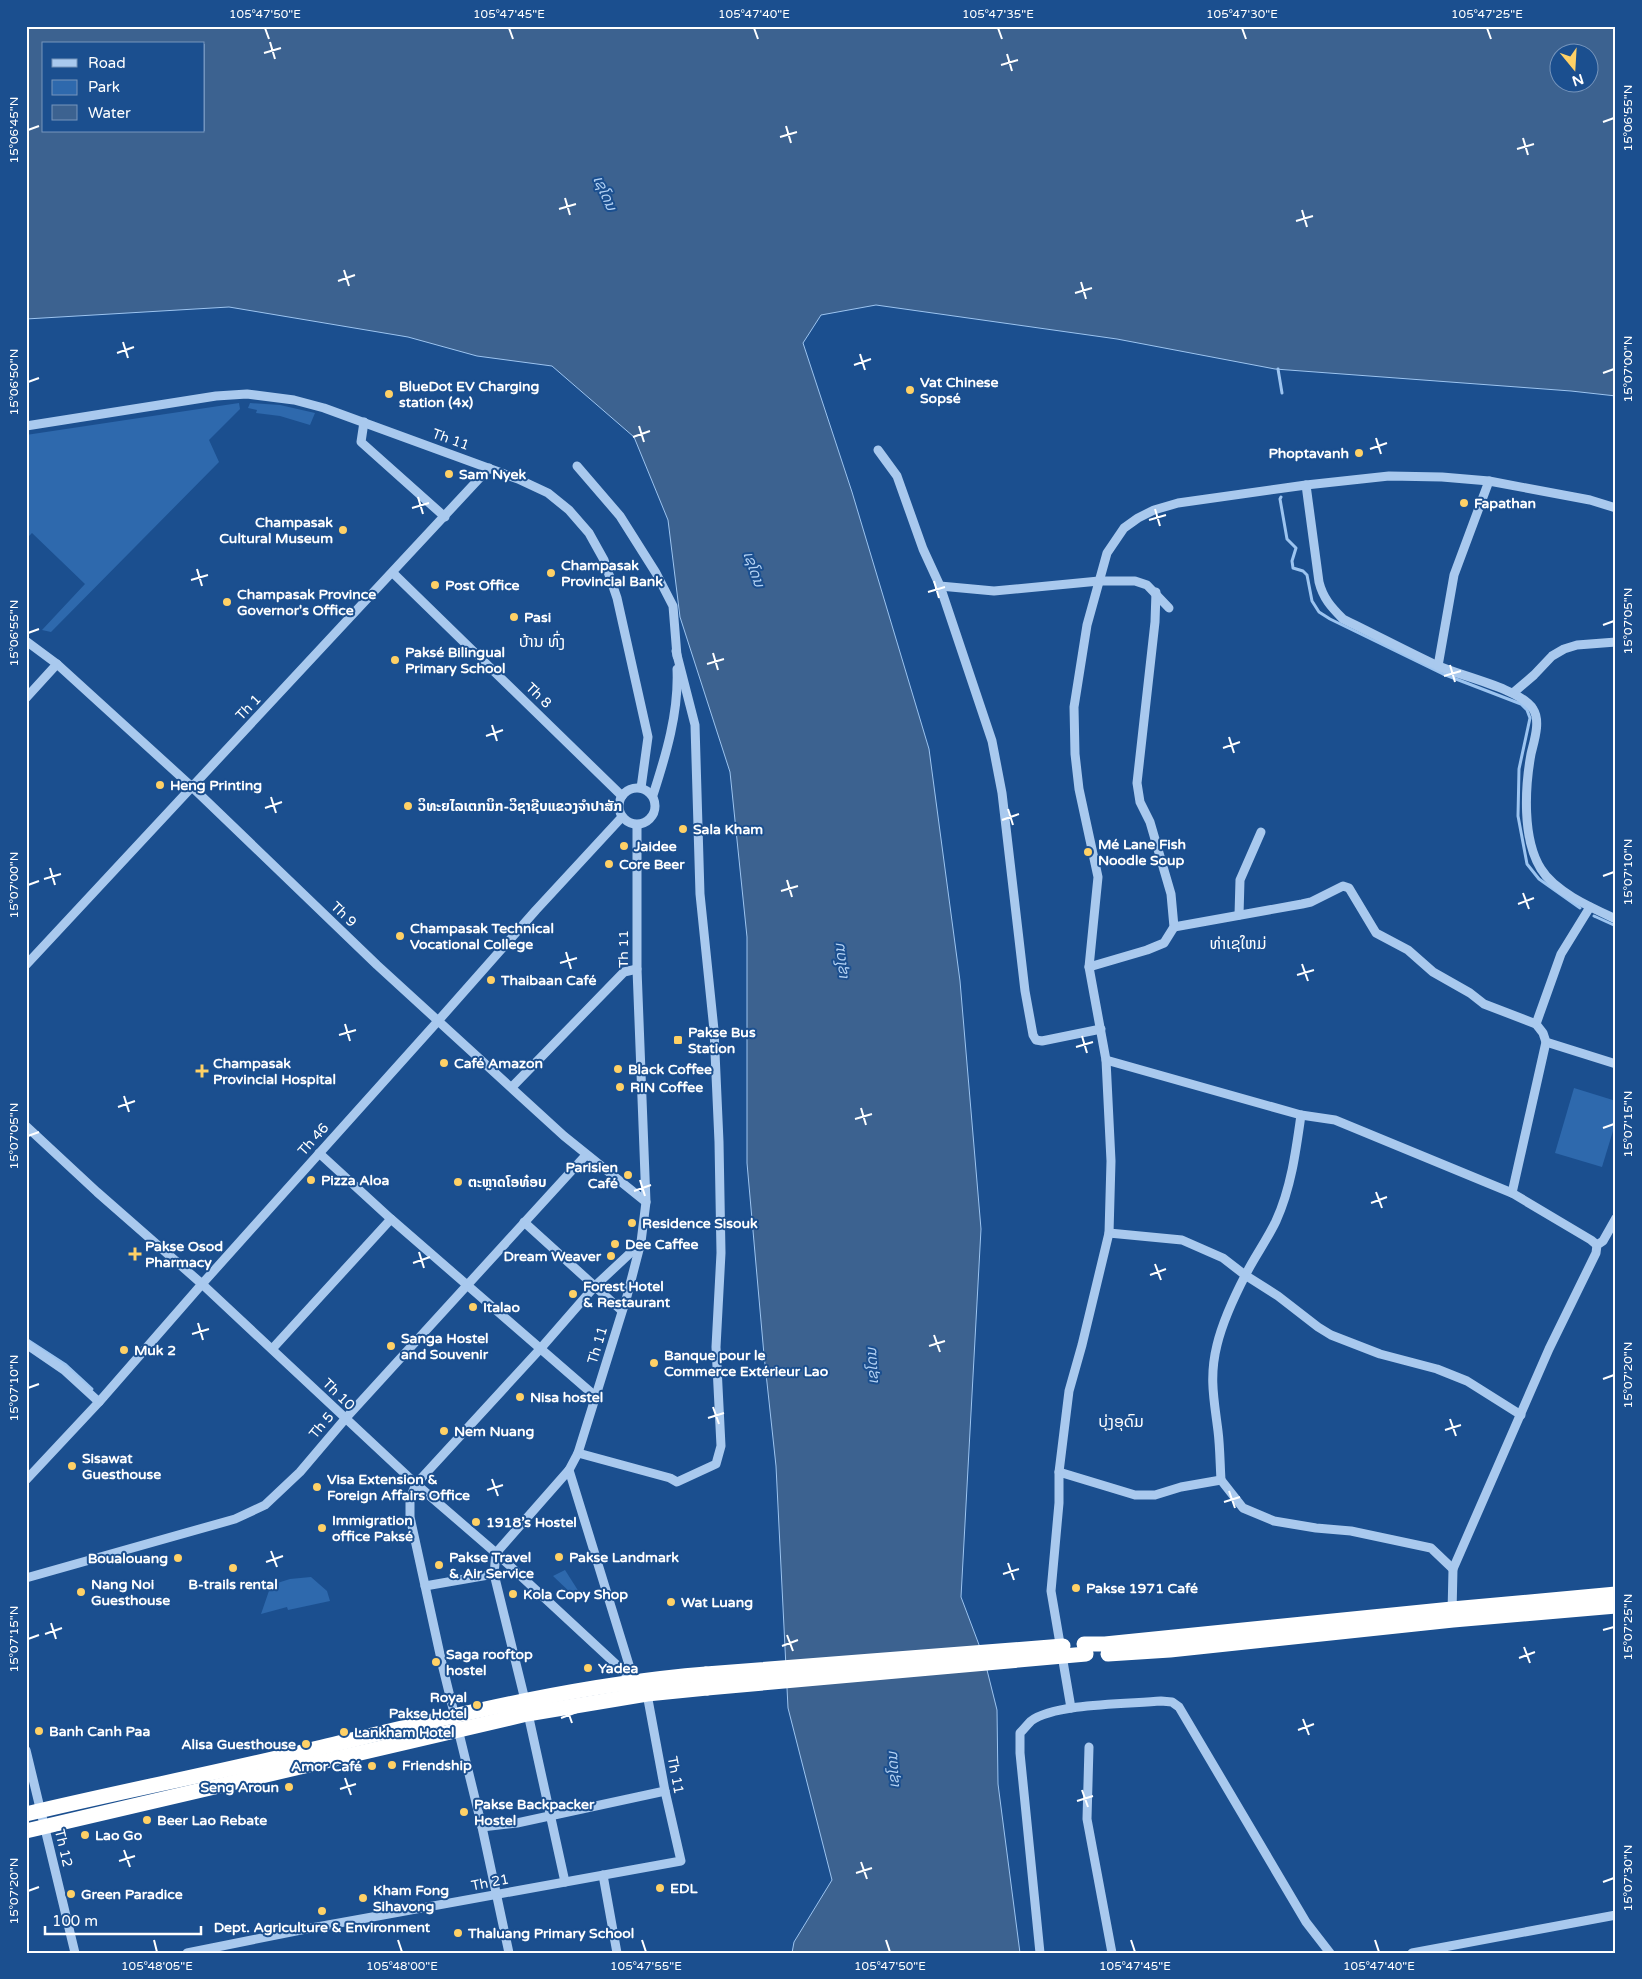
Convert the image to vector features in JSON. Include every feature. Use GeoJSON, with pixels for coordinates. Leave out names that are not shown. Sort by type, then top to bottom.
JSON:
{"type":"FeatureCollection","features":[{"type":"Feature","properties":{"kind":"highway"},"geometry":{"type":"LineString","coordinates":[[1453,1614],[1616,1594]]}},
{"type":"Feature","properties":{"kind":"highway"},"geometry":{"type":"LineString","coordinates":[[26,1814],[299,1752],[526,1707],[634,1681],[707,1681],[1085,1649],[1123,1642],[1453,1614],[1616,1606]]}},
{"type":"Feature","properties":{"kind":"highway"},"geometry":{"type":"LineString","coordinates":[[526,1707],[647,1694],[707,1681]]}},
{"type":"Feature","properties":{"kind":"highway"},"geometry":{"type":"LineString","coordinates":[[26,1831],[296,1769],[456,1722]]}},
{"type":"Feature","properties":{"kind":"street","name":"Th 11"},"geometry":{"type":"LineString","coordinates":[[26,426],[216,396],[247,394],[294,400],[364,422],[490,468],[548,493],[569,510],[589,532],[604,560],[617,598],[648,737],[641,788]]}},
{"type":"Feature","properties":{"kind":"street"},"geometry":{"type":"LineString","coordinates":[[364,422],[361,442],[444,517]]}},
{"type":"Feature","properties":{"kind":"street"},"geometry":{"type":"LineString","coordinates":[[878,450],[897,476],[922,549],[940,586],[992,741],[1002,793],[1025,991],[1033,1036],[1036,1040],[1042,1041],[1101,1029]]}},
{"type":"Feature","properties":{"kind":"street"},"geometry":{"type":"LineString","coordinates":[[577,466],[620,516],[674,606],[678,686],[666,754],[653,796]]}},
{"type":"Feature","properties":{"kind":"street","name":"Th 1"},"geometry":{"type":"LineString","coordinates":[[26,965],[191,786],[490,468]]}},
{"type":"Feature","properties":{"kind":"street"},"geometry":{"type":"LineString","coordinates":[[1070,1708],[1051,1591],[1060,1503],[1059,1472],[1069,1391],[1109,1233],[1111,1161],[1106,1060],[1090,967],[1098,877],[1079,789],[1075,754],[1074,707],[1087,626],[1107,553],[1124,528],[1138,518],[1154,510],[1178,503],[1306,485],[1389,476],[1489,481],[1590,500],[1616,508]]}},
{"type":"Feature","properties":{"kind":"street"},"geometry":{"type":"LineString","coordinates":[[1438,666],[1454,575],[1489,481]]}},
{"type":"Feature","properties":{"kind":"street"},"geometry":{"type":"LineString","coordinates":[[1306,485],[1319,582],[1322,595],[1330,607],[1343,618],[1438,666],[1513,693],[1527,701],[1535,711],[1536,722],[1526,795],[1528,824],[1533,851],[1541,869],[1555,884],[1590,907],[1616,919]]}},
{"type":"Feature","properties":{"kind":"street","name":"Th 8"},"geometry":{"type":"LineString","coordinates":[[393,573],[622,796]]}},
{"type":"Feature","properties":{"kind":"street"},"geometry":{"type":"LineString","coordinates":[[940,586],[994,590],[1098,581],[1135,581],[1146,585],[1156,592],[1170,608]]}},
{"type":"Feature","properties":{"kind":"street"},"geometry":{"type":"LineString","coordinates":[[1090,967],[1164,943],[1174,927],[1171,894],[1150,822],[1140,802],[1137,783],[1155,622],[1156,592]]}},
{"type":"Feature","properties":{"kind":"street","name":"Th 9"},"geometry":{"type":"LineString","coordinates":[[26,640],[57,664],[191,786],[438,1021],[586,1155],[646,1202]]}},
{"type":"Feature","properties":{"kind":"street"},"geometry":{"type":"LineString","coordinates":[[1513,693],[1552,656],[1564,649],[1578,645],[1616,642]]}},
{"type":"Feature","properties":{"kind":"street"},"geometry":{"type":"LineString","coordinates":[[578,1453],[670,1478],[677,1482],[716,1464],[721,1446],[716,1347],[721,1253],[714,1030],[700,894],[695,725],[676,651]]}},
{"type":"Feature","properties":{"kind":"street"},"geometry":{"type":"LineString","coordinates":[[26,698],[57,664]]}},
{"type":"Feature","properties":{"kind":"street"},"geometry":{"type":"LineString","coordinates":[[641,788],[653,796],[656,802],[654,814],[649,821],[637,825],[629,823],[622,817],[619,808],[622,796],[629,790],[641,788]]}},
{"type":"Feature","properties":{"kind":"street","name":"Th 46"},"geometry":{"type":"LineString","coordinates":[[26,1480],[99,1402],[536,910],[622,817]]}},
{"type":"Feature","properties":{"kind":"street","name":"Th 11"},"geometry":{"type":"LineString","coordinates":[[496,1553],[570,1470],[578,1453],[642,1242],[646,1202],[637,969],[637,825]]}},
{"type":"Feature","properties":{"kind":"street"},"geometry":{"type":"LineString","coordinates":[[1239,914],[1240,880],[1261,832]]}},
{"type":"Feature","properties":{"kind":"street"},"geometry":{"type":"LineString","coordinates":[[1174,927],[1308,903],[1342,886],[1349,888],[1376,933],[1408,950],[1433,972],[1470,993],[1484,1004],[1536,1024],[1543,1033],[1546,1042],[1512,1192]]}},
{"type":"Feature","properties":{"kind":"street"},"geometry":{"type":"LineString","coordinates":[[1536,1024],[1561,954],[1590,907]]}},
{"type":"Feature","properties":{"kind":"street"},"geometry":{"type":"LineString","coordinates":[[512,1087],[624,972],[637,969]]}},
{"type":"Feature","properties":{"kind":"street"},"geometry":{"type":"LineString","coordinates":[[1546,1042],[1616,1064]]}},
{"type":"Feature","properties":{"kind":"street"},"geometry":{"type":"LineString","coordinates":[[1106,1060],[1302,1115],[1335,1120],[1512,1192],[1597,1245]]}},
{"type":"Feature","properties":{"kind":"street"},"geometry":{"type":"LineString","coordinates":[[1302,1115],[1285,1196],[1275,1222],[1245,1275],[1226,1314],[1217,1345],[1213,1370],[1212,1397],[1218,1431],[1221,1480],[1243,1508],[1274,1521],[1316,1528],[1351,1531],[1430,1548],[1453,1569]]}},
{"type":"Feature","properties":{"kind":"street","name":"Th 10"},"geometry":{"type":"LineString","coordinates":[[26,1126],[97,1192],[202,1284],[416,1484],[496,1553],[568,1622],[634,1681]]}},
{"type":"Feature","properties":{"kind":"street"},"geometry":{"type":"LineString","coordinates":[[319,1153],[391,1219],[595,1396]]}},
{"type":"Feature","properties":{"kind":"street","name":"Th 5"},"geometry":{"type":"LineString","coordinates":[[26,1578],[251,1513],[265,1505],[300,1472],[345,1418],[586,1155]]}},
{"type":"Feature","properties":{"kind":"street"},"geometry":{"type":"LineString","coordinates":[[1453,1614],[1453,1569],[1549,1349],[1596,1253],[1597,1245],[1603,1241],[1616,1218]]}},
{"type":"Feature","properties":{"kind":"street"},"geometry":{"type":"LineString","coordinates":[[272,1348],[391,1219]]}},
{"type":"Feature","properties":{"kind":"street"},"geometry":{"type":"LineString","coordinates":[[524,1222],[621,1310]]}},
{"type":"Feature","properties":{"kind":"street"},"geometry":{"type":"LineString","coordinates":[[1109,1233],[1182,1240],[1223,1258],[1331,1335],[1380,1354],[1437,1369],[1460,1378],[1521,1415]]}},
{"type":"Feature","properties":{"kind":"street"},"geometry":{"type":"LineString","coordinates":[[509,1953],[482,1827],[425,1586],[410,1517],[410,1498],[416,1484],[541,1348],[595,1286],[642,1242]]}},
{"type":"Feature","properties":{"kind":"street"},"geometry":{"type":"LineString","coordinates":[[26,1344],[64,1370],[99,1402]]}},
{"type":"Feature","properties":{"kind":"street"},"geometry":{"type":"LineString","coordinates":[[570,1470],[634,1681]]}},
{"type":"Feature","properties":{"kind":"street"},"geometry":{"type":"LineString","coordinates":[[1059,1472],[1136,1495],[1155,1496],[1181,1487],[1221,1480]]}},
{"type":"Feature","properties":{"kind":"street"},"geometry":{"type":"LineString","coordinates":[[496,1553],[494,1574],[565,1882]]}},
{"type":"Feature","properties":{"kind":"street"},"geometry":{"type":"LineString","coordinates":[[425,1586],[494,1574]]}},
{"type":"Feature","properties":{"kind":"street","name":"Th 11"},"geometry":{"type":"LineString","coordinates":[[647,1694],[665,1790],[681,1861]]}},
{"type":"Feature","properties":{"kind":"street"},"geometry":{"type":"LineString","coordinates":[[1040,1953],[1020,1753],[1020,1733],[1032,1721],[1047,1713],[1070,1708],[1161,1701],[1172,1702],[1179,1707],[1306,1922],[1330,1953]]}},
{"type":"Feature","properties":{"kind":"street"},"geometry":{"type":"LineString","coordinates":[[1089,1747],[1087,1819],[1112,1953]]}},
{"type":"Feature","properties":{"kind":"street","name":"Th 12"},"geometry":{"type":"LineString","coordinates":[[26,1750],[75,1953]]}},
{"type":"Feature","properties":{"kind":"street"},"geometry":{"type":"LineString","coordinates":[[482,1827],[517,1823],[665,1790]]}},
{"type":"Feature","properties":{"kind":"street","name":"Th 21"},"geometry":{"type":"LineString","coordinates":[[187,1953],[213,1950],[306,1929],[681,1861]]}},
{"type":"Feature","properties":{"kind":"street"},"geometry":{"type":"LineString","coordinates":[[603,1875],[617,1953]]}},
{"type":"Feature","properties":{"kind":"street"},"geometry":{"type":"LineString","coordinates":[[1412,1953],[1452,1949],[1616,1915]]}},
{"type":"Feature","properties":{"kind":"green space"},"geometry":{"type":"Polygon","coordinates":[[[239,403],[240,409],[209,440],[219,462],[51,632],[42,630],[85,584],[32,533],[26,539],[26,435],[239,403]]]}},
{"type":"Feature","properties":{"kind":"green space"},"geometry":{"type":"Polygon","coordinates":[[[250,403],[280,405],[315,413],[310,425],[280,416],[256,413],[257,410],[248,408],[250,403]]]}},
{"type":"Feature","properties":{"kind":"green space"},"geometry":{"type":"Polygon","coordinates":[[[1574,1088],[1616,1101],[1616,1121],[1602,1167],[1555,1153],[1574,1088]]]}},
{"type":"Feature","properties":{"kind":"green space"},"geometry":{"type":"Polygon","coordinates":[[[565,1570],[579,1592],[574,1596],[553,1576],[565,1570]]]}},
{"type":"Feature","properties":{"kind":"green space"},"geometry":{"type":"Polygon","coordinates":[[[311,1577],[327,1591],[330,1601],[288,1610],[287,1607],[261,1614],[271,1585],[290,1579],[311,1577]]]}},
{"type":"Feature","properties":{"kind":"water","name":"ເຊໂດນ"},"geometry":{"type":"Polygon","coordinates":[[[26,26],[1616,26],[1616,396],[1275,369],[1117,339],[876,305],[821,315],[803,343],[852,492],[929,749],[960,981],[981,1229],[961,1597],[984,1658],[997,1710],[998,1784],[1020,1953],[792,1953],[794,1942],[832,1880],[788,1708],[776,1466],[747,1163],[747,937],[730,772],[680,617],[668,520],[634,437],[552,366],[477,356],[408,337],[229,307],[26,319],[26,26]]]}},
{"type":"Feature","properties":{"kind":"waterway"},"geometry":{"type":"LineString","coordinates":[[1278,369],[1282,393]]}},
{"type":"Feature","properties":{"kind":"waterway"},"geometry":{"type":"LineString","coordinates":[[1281,497],[1287,539],[1296,548],[1292,561],[1293,568],[1303,571],[1307,575],[1312,601],[1319,612],[1443,674],[1521,704],[1527,710],[1530,718],[1519,769],[1518,816],[1527,864],[1539,879],[1580,908]]}},
{"type":"Feature","properties":{"kind":"waterway"},"geometry":{"type":"LineString","coordinates":[[1594,916],[1616,926]]}},
{"type":"Feature","properties":{"kind":"waterway"},"geometry":{"type":"LineString","coordinates":[[26,1339],[66,1365],[92,1389]]}},
{"type":"Feature","properties":{"kind":"place","name":"Vat Chinese Sopsé"},"geometry":{"type":"Point","coordinates":[910,390]}},
{"type":"Feature","properties":{"kind":"place","name":"BlueDot EV Charging station (4x)"},"geometry":{"type":"Point","coordinates":[389,394]}},
{"type":"Feature","properties":{"kind":"place","name":"Phoptavanh"},"geometry":{"type":"Point","coordinates":[1359,453]}},
{"type":"Feature","properties":{"kind":"place","name":"Sam Nyek"},"geometry":{"type":"Point","coordinates":[449,474]}},
{"type":"Feature","properties":{"kind":"place","name":"Fapathan"},"geometry":{"type":"Point","coordinates":[1464,503]}},
{"type":"Feature","properties":{"kind":"place","name":"Champasak Cultural Museum"},"geometry":{"type":"Point","coordinates":[343,530]}},
{"type":"Feature","properties":{"kind":"place","name":"Champasak Provincial Bank"},"geometry":{"type":"Point","coordinates":[551,573]}},
{"type":"Feature","properties":{"kind":"place","name":"Post Office"},"geometry":{"type":"Point","coordinates":[435,585]}},
{"type":"Feature","properties":{"kind":"place","name":"Champasak Province Governor's Office"},"geometry":{"type":"Point","coordinates":[227,602]}},
{"type":"Feature","properties":{"kind":"place","name":"Pasi"},"geometry":{"type":"Point","coordinates":[514,617]}},
{"type":"Feature","properties":{"kind":"place","name":"Paksé Bilingual Primary School"},"geometry":{"type":"Point","coordinates":[395,660]}},
{"type":"Feature","properties":{"kind":"place","name":"Heng Printing"},"geometry":{"type":"Point","coordinates":[160,785]}},
{"type":"Feature","properties":{"kind":"place","name":"ວິທະຍໄລເຕກນິກ-ວິຊາຊີບແຂວງຈໍາປາສັກ"},"geometry":{"type":"Point","coordinates":[408,806]}},
{"type":"Feature","properties":{"kind":"place","name":"Sala Kham"},"geometry":{"type":"Point","coordinates":[683,829]}},
{"type":"Feature","properties":{"kind":"place","name":"Jaidee"},"geometry":{"type":"Point","coordinates":[624,846]}},
{"type":"Feature","properties":{"kind":"place","name":"Mé Lane Fish Noodle Soup"},"geometry":{"type":"Point","coordinates":[1088,852]}},
{"type":"Feature","properties":{"kind":"place","name":"Core Beer"},"geometry":{"type":"Point","coordinates":[609,864]}},
{"type":"Feature","properties":{"kind":"place","name":"Champasak Technical Vocational College"},"geometry":{"type":"Point","coordinates":[400,936]}},
{"type":"Feature","properties":{"kind":"place","name":"Thaibaan Café"},"geometry":{"type":"Point","coordinates":[491,980]}},
{"type":"Feature","properties":{"kind":"place","name":"Pakse Bus Station"},"geometry":{"type":"Point","coordinates":[678,1040]}},
{"type":"Feature","properties":{"kind":"place","name":"Café Amazon"},"geometry":{"type":"Point","coordinates":[444,1063]}},
{"type":"Feature","properties":{"kind":"place","name":"Black Coffee"},"geometry":{"type":"Point","coordinates":[618,1069]}},
{"type":"Feature","properties":{"kind":"place","name":"Champasak Provincial Hospital"},"geometry":{"type":"Point","coordinates":[202,1071]}},
{"type":"Feature","properties":{"kind":"place","name":"RIN Coffee"},"geometry":{"type":"Point","coordinates":[620,1087]}},
{"type":"Feature","properties":{"kind":"place","name":"Parisien Café"},"geometry":{"type":"Point","coordinates":[628,1175]}},
{"type":"Feature","properties":{"kind":"place","name":"Pizza Aloa"},"geometry":{"type":"Point","coordinates":[311,1180]}},
{"type":"Feature","properties":{"kind":"place","name":"ຕະຫຼາດໂອທ໋ອບ"},"geometry":{"type":"Point","coordinates":[458,1182]}},
{"type":"Feature","properties":{"kind":"place","name":"Residence Sisouk"},"geometry":{"type":"Point","coordinates":[632,1223]}},
{"type":"Feature","properties":{"kind":"place","name":"Dee Caffee"},"geometry":{"type":"Point","coordinates":[615,1244]}},
{"type":"Feature","properties":{"kind":"place","name":"Pakse Osod Pharmacy"},"geometry":{"type":"Point","coordinates":[135,1254]}},
{"type":"Feature","properties":{"kind":"place","name":"Dream Weaver"},"geometry":{"type":"Point","coordinates":[611,1256]}},
{"type":"Feature","properties":{"kind":"place","name":"Forest Hotel & Restaurant"},"geometry":{"type":"Point","coordinates":[573,1294]}},
{"type":"Feature","properties":{"kind":"place","name":"Italao"},"geometry":{"type":"Point","coordinates":[473,1307]}},
{"type":"Feature","properties":{"kind":"place","name":"Sanga Hostel and Souvenir"},"geometry":{"type":"Point","coordinates":[391,1346]}},
{"type":"Feature","properties":{"kind":"place","name":"Muk 2"},"geometry":{"type":"Point","coordinates":[124,1350]}},
{"type":"Feature","properties":{"kind":"place","name":"Banque pour le Commerce Extérieur Lao"},"geometry":{"type":"Point","coordinates":[654,1363]}},
{"type":"Feature","properties":{"kind":"place","name":"Nisa hostel"},"geometry":{"type":"Point","coordinates":[520,1397]}},
{"type":"Feature","properties":{"kind":"place","name":"Nem Nuang"},"geometry":{"type":"Point","coordinates":[444,1431]}},
{"type":"Feature","properties":{"kind":"place","name":"Sisawat Guesthouse"},"geometry":{"type":"Point","coordinates":[72,1466]}},
{"type":"Feature","properties":{"kind":"place","name":"Visa Extension & Foreign Affairs Office"},"geometry":{"type":"Point","coordinates":[317,1487]}},
{"type":"Feature","properties":{"kind":"place","name":"1918’s Hostel"},"geometry":{"type":"Point","coordinates":[476,1522]}},
{"type":"Feature","properties":{"kind":"place","name":"Immigration office Paksé"},"geometry":{"type":"Point","coordinates":[322,1528]}},
{"type":"Feature","properties":{"kind":"place","name":"Pakse Landmark"},"geometry":{"type":"Point","coordinates":[559,1557]}},
{"type":"Feature","properties":{"kind":"place","name":"Boualouang"},"geometry":{"type":"Point","coordinates":[178,1558]}},
{"type":"Feature","properties":{"kind":"place","name":"Pakse Travel & Air Service"},"geometry":{"type":"Point","coordinates":[439,1565]}},
{"type":"Feature","properties":{"kind":"place","name":"B-trails rental"},"geometry":{"type":"Point","coordinates":[233,1568]}},
{"type":"Feature","properties":{"kind":"place","name":"Pakse 1971 Café"},"geometry":{"type":"Point","coordinates":[1076,1588]}},
{"type":"Feature","properties":{"kind":"place","name":"Nang Noi Guesthouse"},"geometry":{"type":"Point","coordinates":[81,1592]}},
{"type":"Feature","properties":{"kind":"place","name":"Kola Copy Shop"},"geometry":{"type":"Point","coordinates":[513,1594]}},
{"type":"Feature","properties":{"kind":"place","name":"Wat Luang"},"geometry":{"type":"Point","coordinates":[671,1602]}},
{"type":"Feature","properties":{"kind":"place","name":"Saga rooftop hostel"},"geometry":{"type":"Point","coordinates":[436,1662]}},
{"type":"Feature","properties":{"kind":"place","name":"Yadea"},"geometry":{"type":"Point","coordinates":[588,1668]}},
{"type":"Feature","properties":{"kind":"place","name":"Royal Pakse Hotel"},"geometry":{"type":"Point","coordinates":[477,1705]}},
{"type":"Feature","properties":{"kind":"place","name":"Banh Canh Paa"},"geometry":{"type":"Point","coordinates":[39,1731]}},
{"type":"Feature","properties":{"kind":"place","name":"Lankham Hotel"},"geometry":{"type":"Point","coordinates":[344,1732]}},
{"type":"Feature","properties":{"kind":"place","name":"Alisa Guesthouse"},"geometry":{"type":"Point","coordinates":[306,1744]}},
{"type":"Feature","properties":{"kind":"place","name":"Friendship"},"geometry":{"type":"Point","coordinates":[392,1765]}},
{"type":"Feature","properties":{"kind":"place","name":"Amor Café"},"geometry":{"type":"Point","coordinates":[372,1766]}},
{"type":"Feature","properties":{"kind":"place","name":"Seng Aroun"},"geometry":{"type":"Point","coordinates":[289,1787]}},
{"type":"Feature","properties":{"kind":"place","name":"Pakse Backpacker Hostel"},"geometry":{"type":"Point","coordinates":[464,1812]}},
{"type":"Feature","properties":{"kind":"place","name":"Beer Lao Rebate"},"geometry":{"type":"Point","coordinates":[147,1820]}},
{"type":"Feature","properties":{"kind":"place","name":"Lao Go"},"geometry":{"type":"Point","coordinates":[85,1835]}},
{"type":"Feature","properties":{"kind":"place","name":"EDL"},"geometry":{"type":"Point","coordinates":[660,1888]}},
{"type":"Feature","properties":{"kind":"place","name":"Green Paradice"},"geometry":{"type":"Point","coordinates":[71,1894]}},
{"type":"Feature","properties":{"kind":"place","name":"Kham Fong Sihavong"},"geometry":{"type":"Point","coordinates":[363,1898]}},
{"type":"Feature","properties":{"kind":"place","name":"Dept. Agriculture & Environment"},"geometry":{"type":"Point","coordinates":[322,1911]}},
{"type":"Feature","properties":{"kind":"place","name":"Thaluang Primary School"},"geometry":{"type":"Point","coordinates":[458,1933]}},
{"type":"Feature","properties":{"kind":"district","name":"ບ້ານ ທົ່ງ"},"geometry":{"type":"Point","coordinates":[542,641]}},
{"type":"Feature","properties":{"kind":"district","name":"ທ່າເຊໃຫມ່"},"geometry":{"type":"Point","coordinates":[1238,943]}},
{"type":"Feature","properties":{"kind":"district","name":"ບຸ່ງອຸດົມ"},"geometry":{"type":"Point","coordinates":[1121,1421]}}]}
